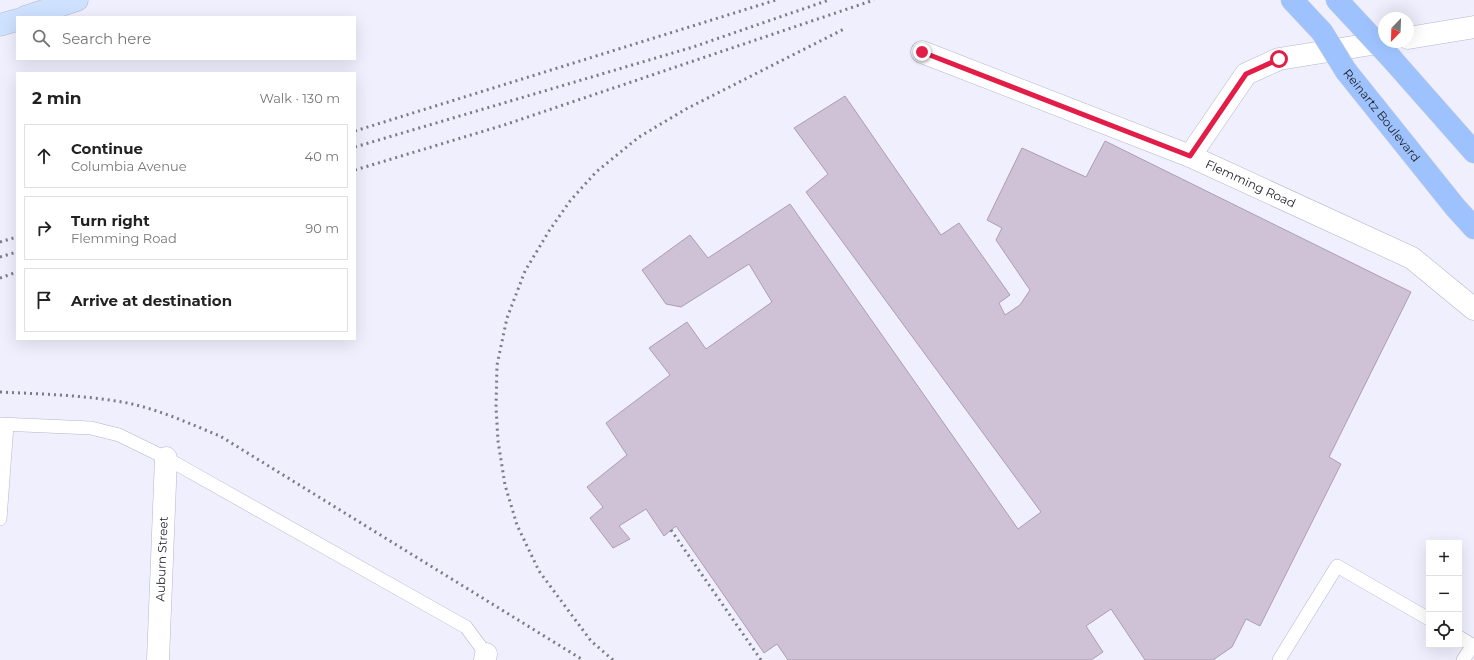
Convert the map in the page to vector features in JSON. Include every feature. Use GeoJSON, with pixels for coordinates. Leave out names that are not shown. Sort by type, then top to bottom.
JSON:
{"type":"FeatureCollection","features":[{"type":"Feature","properties":{"kind":"main road"},"geometry":{"type":"LineString","coordinates":[[28,16],[77,0]]}},
{"type":"Feature","properties":{"kind":"main road","name":"Reinartz Boulevard"},"geometry":{"type":"LineString","coordinates":[[1292,0],[1322,32],[1346,71],[1455,207],[1474,228]]}},
{"type":"Feature","properties":{"kind":"main road"},"geometry":{"type":"LineString","coordinates":[[1337,0],[1387,50],[1474,152]]}},
{"type":"Feature","properties":{"kind":"main road"},"geometry":{"type":"LineString","coordinates":[[0,25],[16,20]]}},
{"type":"Feature","properties":{"kind":"street"},"geometry":{"type":"LineString","coordinates":[[1414,37],[1474,27]]}},
{"type":"Feature","properties":{"kind":"street"},"geometry":{"type":"LineString","coordinates":[[1190,156],[1246,74],[1279,59],[1387,50]]}},
{"type":"Feature","properties":{"kind":"street","name":"Flemming Road"},"geometry":{"type":"LineString","coordinates":[[922,52],[1190,156],[1412,258],[1474,309]]}},
{"type":"Feature","properties":{"kind":"street","name":"Auburn Street"},"geometry":{"type":"LineString","coordinates":[[158,660],[166,458]]}},
{"type":"Feature","properties":{"kind":"lane"},"geometry":{"type":"LineString","coordinates":[[0,519],[3,425],[91,428],[119,435],[166,458],[466,627],[486,657]]}},
{"type":"Feature","properties":{"kind":"lane"},"geometry":{"type":"LineString","coordinates":[[1279,660],[1337,566],[1426,618]]}},
{"type":"Feature","properties":{"kind":"lane"},"geometry":{"type":"LineString","coordinates":[[1462,639],[1473,645],[1463,660]]}},
{"type":"Feature","properties":{"kind":"building"},"geometry":{"type":"Polygon","coordinates":[[[845,96],[941,235],[959,223],[1010,295],[999,303],[1005,315],[1020,305],[1030,290],[996,240],[1002,228],[987,220],[1022,148],[1086,177],[1105,141],[1411,292],[1329,457],[1341,464],[1260,626],[1246,619],[1232,647],[1213,660],[1145,660],[1111,609],[1086,626],[1103,652],[1091,660],[788,660],[777,644],[764,653],[676,526],[664,536],[646,509],[619,526],[630,539],[613,548],[590,518],[603,507],[587,487],[627,455],[606,423],[670,375],[649,348],[687,322],[706,349],[772,302],[749,264],[681,307],[666,304],[642,270],[690,235],[708,258],[790,204],[1018,529],[1041,512],[806,192],[828,174],[794,128],[845,96]]]}},
{"type":"Feature","properties":{"kind":"railway"},"geometry":{"type":"LineString","coordinates":[[356,131],[776,0]]}},
{"type":"Feature","properties":{"kind":"railway"},"geometry":{"type":"LineString","coordinates":[[356,147],[693,47],[829,0]]}},
{"type":"Feature","properties":{"kind":"railway"},"geometry":{"type":"LineString","coordinates":[[356,170],[504,125],[874,0]]}},
{"type":"Feature","properties":{"kind":"railway"},"geometry":{"type":"LineString","coordinates":[[613,660],[591,641],[539,571],[517,525],[505,485],[498,441],[496,407],[497,365],[507,318],[525,271],[549,231],[570,201],[596,172],[639,137],[686,109],[846,28]]}},
{"type":"Feature","properties":{"kind":"railway"},"geometry":{"type":"LineString","coordinates":[[0,242],[16,237]]}},
{"type":"Feature","properties":{"kind":"railway"},"geometry":{"type":"LineString","coordinates":[[0,257],[16,252]]}},
{"type":"Feature","properties":{"kind":"railway"},"geometry":{"type":"LineString","coordinates":[[0,278],[16,272]]}},
{"type":"Feature","properties":{"kind":"railway"},"geometry":{"type":"LineString","coordinates":[[0,392],[77,396],[122,402],[160,412],[220,436],[583,660]]}},
{"type":"Feature","properties":{"kind":"railway"},"geometry":{"type":"LineString","coordinates":[[671,530],[761,660]]}},
{"type":"Feature","properties":{"kind":"route"},"geometry":{"type":"LineString","coordinates":[[922,52],[1190,156],[1246,74],[1279,59]]}}]}
